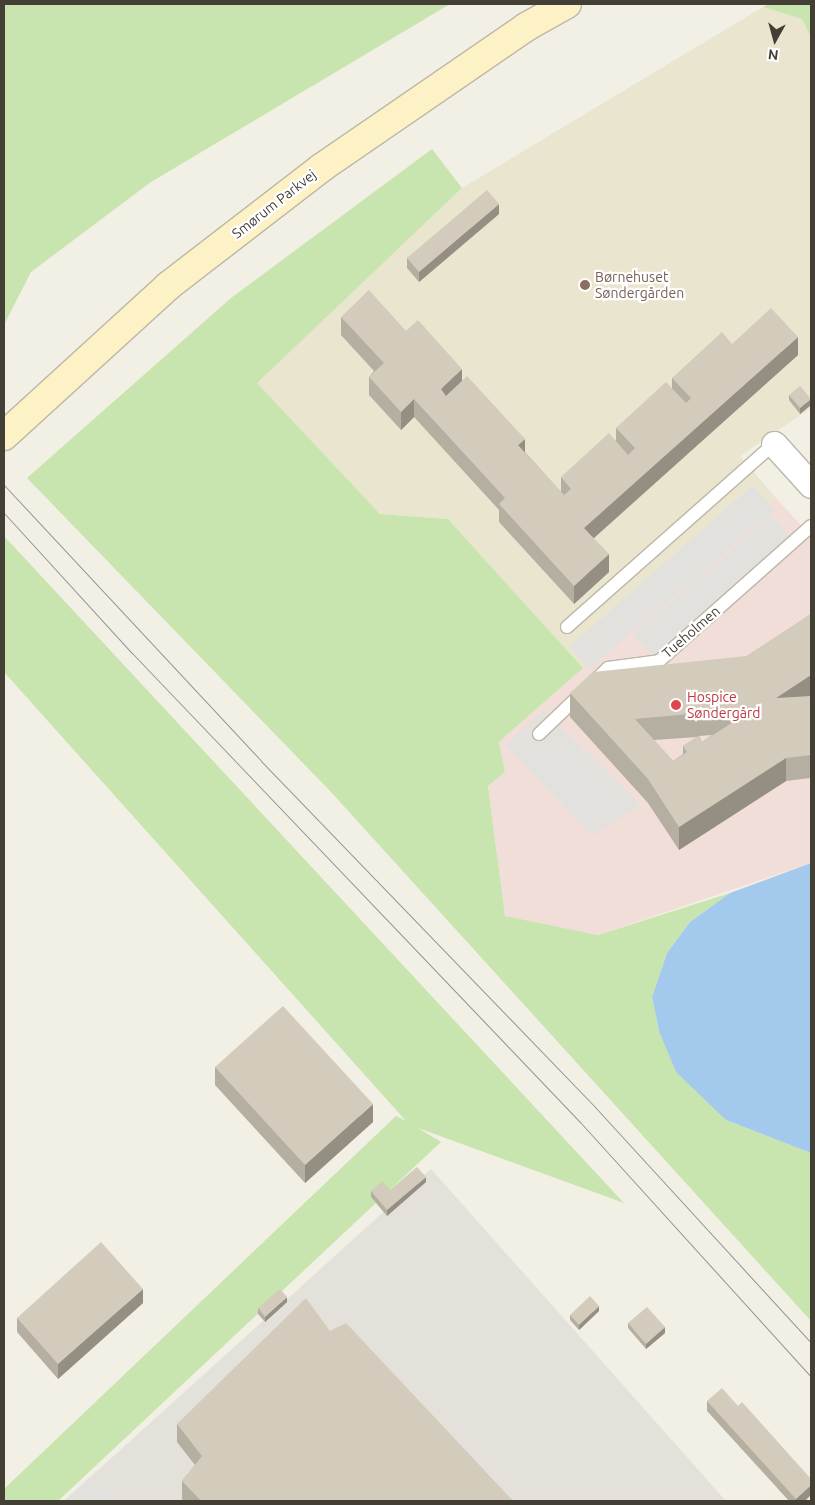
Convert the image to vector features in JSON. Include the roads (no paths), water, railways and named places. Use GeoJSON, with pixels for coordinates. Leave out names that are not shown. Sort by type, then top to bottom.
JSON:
{"type":"FeatureCollection","features":[{"type":"Feature","properties":{"kind":"street","name":"Smørum Parkvej"},"geometry":{"type":"LineString","coordinates":[[9,430],[168,286],[321,168],[526,27],[568,4]]}},
{"type":"Feature","properties":{"kind":"street"},"geometry":{"type":"LineString","coordinates":[[774,444],[807,473]]}},
{"type":"Feature","properties":{"kind":"lane"},"geometry":{"type":"LineString","coordinates":[[567,627],[774,444]]}},
{"type":"Feature","properties":{"kind":"lane","name":"Tueholmen"},"geometry":{"type":"LineString","coordinates":[[539,734],[608,668],[659,661],[811,526]]}},
{"type":"Feature","properties":{"kind":"water"},"geometry":{"type":"Polygon","coordinates":[[[811,863],[811,1153],[726,1120],[676,1072],[659,1031],[652,997],[667,953],[690,922],[730,893],[811,863]]]}},
{"type":"Feature","properties":{"kind":"tram line"},"geometry":{"type":"LineString","coordinates":[[4,485],[261,761],[595,1107],[811,1343]]}},
{"type":"Feature","properties":{"kind":"tram line"},"geometry":{"type":"LineString","coordinates":[[4,513],[132,653],[580,1122],[811,1377]]}},
{"type":"Feature","properties":{"kind":"place","name":"Børnehuset Søndergården"},"geometry":{"type":"Point","coordinates":[585,285]}},
{"type":"Feature","properties":{"kind":"place","name":"Hospice Søndergård"},"geometry":{"type":"Point","coordinates":[676,705]}}]}
